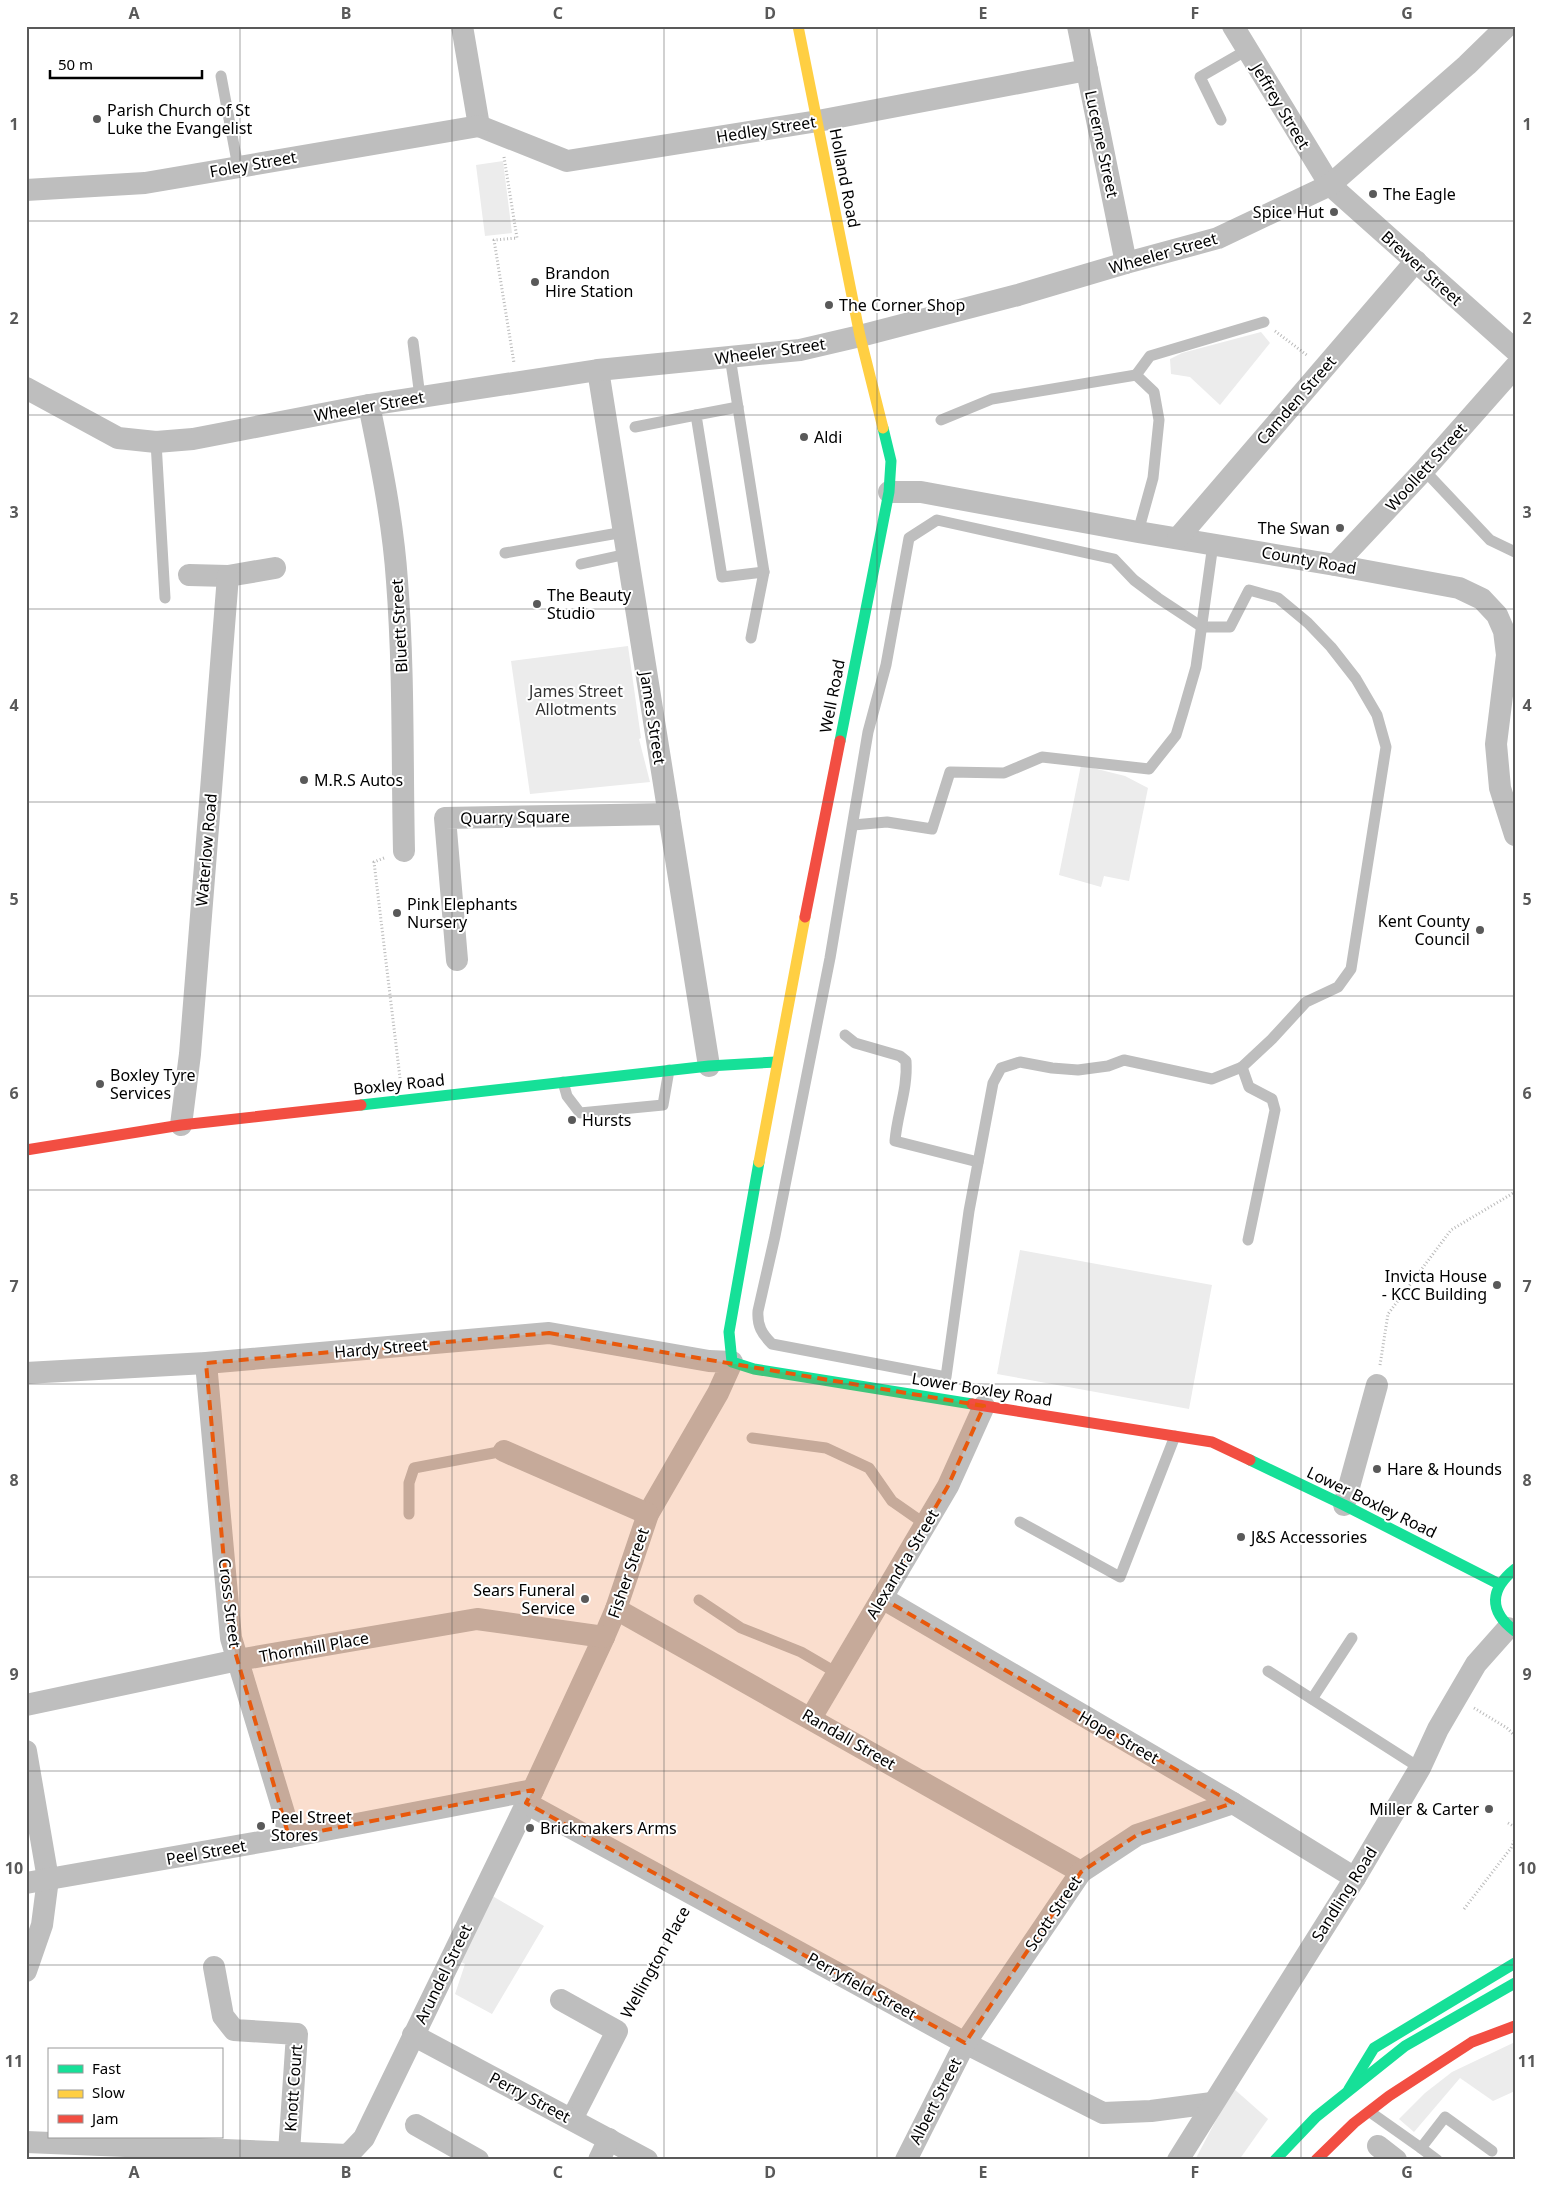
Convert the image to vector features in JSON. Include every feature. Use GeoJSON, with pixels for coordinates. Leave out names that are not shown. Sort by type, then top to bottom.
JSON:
{"type":"FeatureCollection","features":[{"type":"Feature","properties":{"kind":"main road","name":"Holland Road"},"geometry":{"type":"LineString","coordinates":[[798,26],[860,336]]}},
{"type":"Feature","properties":{"kind":"main road","name":"Well Road"},"geometry":{"type":"LineString","coordinates":[[776,1062],[889,492],[891,461],[860,336]]}},
{"type":"Feature","properties":{"kind":"main road","name":"Boxley Road"},"geometry":{"type":"LineString","coordinates":[[26,1150],[181,1124],[669,1070],[776,1062]]}},
{"type":"Feature","properties":{"kind":"main road"},"geometry":{"type":"LineString","coordinates":[[732,1362],[729,1332],[776,1062]]}},
{"type":"Feature","properties":{"kind":"main road","name":"Lower Boxley Road"},"geometry":{"type":"LineString","coordinates":[[732,1362],[754,1369],[1212,1442],[1344,1505],[1499,1584]]}},
{"type":"Feature","properties":{"kind":"main road"},"geometry":{"type":"LineString","coordinates":[[1512,1629],[1501,1621],[1494,1603],[1499,1584],[1506,1575],[1515,1569]]}},
{"type":"Feature","properties":{"kind":"main road"},"geometry":{"type":"LineString","coordinates":[[1347,2092],[1374,2048],[1515,1963]]}},
{"type":"Feature","properties":{"kind":"main road"},"geometry":{"type":"LineString","coordinates":[[1275,2160],[1316,2117],[1405,2046],[1515,1983]]}},
{"type":"Feature","properties":{"kind":"main road"},"geometry":{"type":"LineString","coordinates":[[1316,2160],[1369,2111],[1389,2096],[1472,2042],[1515,2026]]}},
{"type":"Feature","properties":{"kind":"street"},"geometry":{"type":"LineString","coordinates":[[462,26],[479,126]]}},
{"type":"Feature","properties":{"kind":"street","name":"Lucerne Street"},"geometry":{"type":"LineString","coordinates":[[1078,26],[1126,262]]}},
{"type":"Feature","properties":{"kind":"street","name":"Jeffrey Street"},"geometry":{"type":"LineString","coordinates":[[1233,26],[1330,185]]}},
{"type":"Feature","properties":{"kind":"street","name":"Wheeler Street"},"geometry":{"type":"LineString","coordinates":[[26,388],[118,438],[156,442],[193,439],[369,405],[598,370],[800,350],[860,336],[1018,295],[1126,262],[1218,238],[1330,185],[1468,65],[1501,28]]}},
{"type":"Feature","properties":{"kind":"street","name":"Hedley Street"},"geometry":{"type":"LineString","coordinates":[[479,126],[567,161],[818,121],[1087,70]]}},
{"type":"Feature","properties":{"kind":"street","name":"Foley Street"},"geometry":{"type":"LineString","coordinates":[[26,190],[145,183],[479,126]]}},
{"type":"Feature","properties":{"kind":"street","name":"Brewer Street"},"geometry":{"type":"LineString","coordinates":[[1330,185],[1515,350]]}},
{"type":"Feature","properties":{"kind":"street","name":"Camden Street"},"geometry":{"type":"LineString","coordinates":[[1178,538],[1416,262]]}},
{"type":"Feature","properties":{"kind":"street","name":"Woollett Street"},"geometry":{"type":"LineString","coordinates":[[1335,565],[1424,470],[1515,368]]}},
{"type":"Feature","properties":{"kind":"street","name":"James Street"},"geometry":{"type":"LineString","coordinates":[[598,370],[710,1066]]}},
{"type":"Feature","properties":{"kind":"street","name":"Bluett Street"},"geometry":{"type":"LineString","coordinates":[[369,405],[384,480],[397,579],[401,661],[404,851]]}},
{"type":"Feature","properties":{"kind":"street","name":"County Road"},"geometry":{"type":"LineString","coordinates":[[889,492],[921,492],[1138,532],[1335,565],[1459,588],[1482,599],[1496,615],[1504,631],[1508,654],[1496,744],[1500,788],[1515,835]]}},
{"type":"Feature","properties":{"kind":"street"},"geometry":{"type":"LineString","coordinates":[[189,575],[228,576],[275,568]]}},
{"type":"Feature","properties":{"kind":"street","name":"Waterlow Road"},"geometry":{"type":"LineString","coordinates":[[181,1124],[190,1054],[228,576]]}},
{"type":"Feature","properties":{"kind":"street","name":"Quarry Square"},"geometry":{"type":"LineString","coordinates":[[458,960],[445,818],[669,814]]}},
{"type":"Feature","properties":{"kind":"street","name":"Hardy Street"},"geometry":{"type":"LineString","coordinates":[[26,1372],[206,1363],[549,1333],[686,1357],[732,1362]]}},
{"type":"Feature","properties":{"kind":"street","name":"Fisher Street"},"geometry":{"type":"LineString","coordinates":[[529,1796],[616,1609],[648,1514],[718,1393],[732,1362]]}},
{"type":"Feature","properties":{"kind":"street","name":"Cross Street"},"geometry":{"type":"LineString","coordinates":[[206,1363],[232,1638],[284,1814],[289,1837]]}},
{"type":"Feature","properties":{"kind":"street"},"geometry":{"type":"LineString","coordinates":[[1344,1505],[1378,1385]]}},
{"type":"Feature","properties":{"kind":"street","name":"Alexandra Street"},"geometry":{"type":"LineString","coordinates":[[811,1718],[948,1486],[984,1406]]}},
{"type":"Feature","properties":{"kind":"street"},"geometry":{"type":"LineString","coordinates":[[504,1451],[648,1514]]}},
{"type":"Feature","properties":{"kind":"street","name":"Hope Street"},"geometry":{"type":"LineString","coordinates":[[882,1598],[1233,1803],[1355,1878]]}},
{"type":"Feature","properties":{"kind":"street","name":"Randall Street"},"geometry":{"type":"LineString","coordinates":[[616,1609],[1081,1872]]}},
{"type":"Feature","properties":{"kind":"street","name":"Thornhill Place"},"geometry":{"type":"LineString","coordinates":[[26,1705],[238,1660],[477,1619],[604,1637]]}},
{"type":"Feature","properties":{"kind":"street","name":"Sandling Road"},"geometry":{"type":"LineString","coordinates":[[1178,2160],[1212,2103],[1355,1878],[1420,1768],[1438,1729],[1476,1664],[1512,1629]]}},
{"type":"Feature","properties":{"kind":"street"},"geometry":{"type":"LineString","coordinates":[[26,1751],[42,1925],[26,1971]]}},
{"type":"Feature","properties":{"kind":"street","name":"Peel Street"},"geometry":{"type":"LineString","coordinates":[[37,1881],[529,1796]]}},
{"type":"Feature","properties":{"kind":"street","name":"Perryfield Street"},"geometry":{"type":"LineString","coordinates":[[529,1796],[692,1894],[965,2043],[1103,2113],[1151,2111],[1212,2103]]}},
{"type":"Feature","properties":{"kind":"street","name":"Arundel Street"},"geometry":{"type":"LineString","coordinates":[[288,2152],[348,2155],[364,2138],[529,1796]]}},
{"type":"Feature","properties":{"kind":"street","name":"Scott Street"},"geometry":{"type":"LineString","coordinates":[[965,2043],[1081,1872],[1137,1835],[1233,1803]]}},
{"type":"Feature","properties":{"kind":"street","name":"Knott Court"},"geometry":{"type":"LineString","coordinates":[[214,1967],[222,2016],[234,2030],[297,2034],[288,2152]]}},
{"type":"Feature","properties":{"kind":"street","name":"Wellington Place"},"geometry":{"type":"LineString","coordinates":[[561,2000],[617,2031],[572,2119]]}},
{"type":"Feature","properties":{"kind":"street","name":"Perry Street"},"geometry":{"type":"LineString","coordinates":[[413,2035],[647,2160]]}},
{"type":"Feature","properties":{"kind":"street","name":"Albert Street"},"geometry":{"type":"LineString","coordinates":[[906,2160],[965,2043]]}},
{"type":"Feature","properties":{"kind":"street"},"geometry":{"type":"LineString","coordinates":[[416,2125],[478,2160]]}},
{"type":"Feature","properties":{"kind":"street"},"geometry":{"type":"LineString","coordinates":[[599,2160],[610,2139]]}},
{"type":"Feature","properties":{"kind":"street"},"geometry":{"type":"LineString","coordinates":[[26,2142],[288,2152]]}},
{"type":"Feature","properties":{"kind":"street"},"geometry":{"type":"LineString","coordinates":[[1378,2146],[1396,2160]]}},
{"type":"Feature","properties":{"kind":"lane"},"geometry":{"type":"LineString","coordinates":[[1221,120],[1200,77],[1247,50]]}},
{"type":"Feature","properties":{"kind":"lane"},"geometry":{"type":"LineString","coordinates":[[221,76],[238,167]]}},
{"type":"Feature","properties":{"kind":"lane"},"geometry":{"type":"LineString","coordinates":[[941,420],[992,399],[1136,375],[1150,356],[1264,322]]}},
{"type":"Feature","properties":{"kind":"lane"},"geometry":{"type":"LineString","coordinates":[[413,342],[420,397]]}},
{"type":"Feature","properties":{"kind":"lane"},"geometry":{"type":"LineString","coordinates":[[730,357],[764,572],[751,638]]}},
{"type":"Feature","properties":{"kind":"lane"},"geometry":{"type":"LineString","coordinates":[[1136,375],[1154,392],[1159,420],[1153,478],[1138,532]]}},
{"type":"Feature","properties":{"kind":"lane"},"geometry":{"type":"LineString","coordinates":[[635,427],[738,407]]}},
{"type":"Feature","properties":{"kind":"lane"},"geometry":{"type":"LineString","coordinates":[[696,415],[722,577],[764,572]]}},
{"type":"Feature","properties":{"kind":"lane"},"geometry":{"type":"LineString","coordinates":[[156,442],[165,598]]}},
{"type":"Feature","properties":{"kind":"lane"},"geometry":{"type":"LineString","coordinates":[[1424,470],[1490,540],[1515,552]]}},
{"type":"Feature","properties":{"kind":"lane"},"geometry":{"type":"LineString","coordinates":[[937,520],[1114,559],[1134,580],[1202,627],[1230,626],[1249,590],[1278,598],[1326,641],[1356,679],[1377,716],[1386,747],[1351,969],[1338,987],[1306,1002],[1272,1039],[1242,1067],[1212,1079],[1124,1060],[1108,1066],[1078,1070],[1052,1068],[1020,1062],[1001,1068],[993,1083],[969,1211],[946,1377],[772,1344],[763,1334],[757,1322],[758,1311],[777,1226],[830,958],[868,732],[886,665],[910,538],[937,520]]}},
{"type":"Feature","properties":{"kind":"lane"},"geometry":{"type":"LineString","coordinates":[[505,553],[624,532]]}},
{"type":"Feature","properties":{"kind":"lane"},"geometry":{"type":"LineString","coordinates":[[852,826],[887,822],[932,829],[950,772],[1004,773],[1042,757],[1149,769],[1176,735],[1196,667],[1213,544]]}},
{"type":"Feature","properties":{"kind":"lane"},"geometry":{"type":"LineString","coordinates":[[581,564],[627,554]]}},
{"type":"Feature","properties":{"kind":"lane"},"geometry":{"type":"LineString","coordinates":[[845,1035],[855,1043],[900,1056],[906,1061],[907,1078],[896,1126],[895,1141],[978,1162]]}},
{"type":"Feature","properties":{"kind":"lane"},"geometry":{"type":"LineString","coordinates":[[1242,1067],[1249,1086],[1272,1099],[1275,1110],[1248,1240]]}},
{"type":"Feature","properties":{"kind":"lane"},"geometry":{"type":"LineString","coordinates":[[563,1082],[567,1096],[580,1113],[663,1105],[669,1070]]}},
{"type":"Feature","properties":{"kind":"lane"},"geometry":{"type":"LineString","coordinates":[[1020,1522],[1120,1577],[1175,1436]]}},
{"type":"Feature","properties":{"kind":"lane"},"geometry":{"type":"LineString","coordinates":[[752,1438],[826,1448],[869,1468],[892,1501],[925,1524]]}},
{"type":"Feature","properties":{"kind":"lane"},"geometry":{"type":"LineString","coordinates":[[409,1514],[410,1483],[414,1468],[504,1451]]}},
{"type":"Feature","properties":{"kind":"lane"},"geometry":{"type":"LineString","coordinates":[[699,1600],[741,1628],[802,1652],[837,1673]]}},
{"type":"Feature","properties":{"kind":"lane"},"geometry":{"type":"LineString","coordinates":[[1312,1699],[1352,1638]]}},
{"type":"Feature","properties":{"kind":"lane"},"geometry":{"type":"LineString","coordinates":[[1268,1671],[1420,1768]]}},
{"type":"Feature","properties":{"kind":"lane"},"geometry":{"type":"LineString","coordinates":[[1369,2111],[1437,2160]]}},
{"type":"Feature","properties":{"kind":"lane"},"geometry":{"type":"LineString","coordinates":[[1421,2148],[1445,2117],[1492,2151]]}},
{"type":"Feature","properties":{"kind":"path"},"geometry":{"type":"LineString","coordinates":[[500,134],[517,238],[494,240],[517,383]]}},
{"type":"Feature","properties":{"kind":"path"},"geometry":{"type":"LineString","coordinates":[[1264,322],[1318,375]]}},
{"type":"Feature","properties":{"kind":"path"},"geometry":{"type":"LineString","coordinates":[[403,1100],[374,862],[404,851]]}},
{"type":"Feature","properties":{"kind":"path"},"geometry":{"type":"LineString","coordinates":[[1378,1385],[1388,1314],[1451,1230],[1515,1192]]}},
{"type":"Feature","properties":{"kind":"path"},"geometry":{"type":"LineString","coordinates":[[1456,1697],[1507,1728],[1515,1736]]}},
{"type":"Feature","properties":{"kind":"path"},"geometry":{"type":"LineString","coordinates":[[1508,1823],[1515,1827]]}},
{"type":"Feature","properties":{"kind":"path"},"geometry":{"type":"LineString","coordinates":[[1464,1908],[1511,1848],[1515,1839]]}},
{"type":"Feature","properties":{"kind":"path","name":"Wellington Place"},"geometry":{"type":"LineString","coordinates":[[617,2031],[692,1894]]}},
{"type":"Feature","properties":{"kind":"highlighted area"},"geometry":{"type":"Polygon","coordinates":[[[549,1333],[984,1406],[948,1486],[882,1598],[1233,1803],[1137,1835],[1081,1872],[965,2043],[526,1803],[533,1790],[289,1837],[231,1638],[206,1363],[549,1333]]]}},
{"type":"Feature","properties":{"kind":"green space"},"geometry":{"type":"Polygon","coordinates":[[[503,161],[512,233],[485,236],[476,165],[503,161]]]}},
{"type":"Feature","properties":{"kind":"green space"},"geometry":{"type":"Polygon","coordinates":[[[1261,332],[1270,343],[1220,405],[1190,377],[1171,374],[1170,359],[1182,353],[1261,332]]]}},
{"type":"Feature","properties":{"kind":"green space","name":"James Street Allotments"},"geometry":{"type":"Polygon","coordinates":[[[628,646],[641,738],[639,739],[650,782],[530,794],[511,661],[628,646]]]}},
{"type":"Feature","properties":{"kind":"green space"},"geometry":{"type":"Polygon","coordinates":[[[1081,765],[1125,776],[1148,788],[1129,881],[1104,876],[1101,887],[1059,875],[1081,765]]]}},
{"type":"Feature","properties":{"kind":"green space"},"geometry":{"type":"Polygon","coordinates":[[[1020,1250],[1212,1285],[1189,1409],[997,1374],[1020,1250]]]}},
{"type":"Feature","properties":{"kind":"green space"},"geometry":{"type":"Polygon","coordinates":[[[489,1894],[544,1926],[492,2014],[455,1994],[465,1964],[459,1961],[489,1894]]]}},
{"type":"Feature","properties":{"kind":"green space"},"geometry":{"type":"Polygon","coordinates":[[[1515,2042],[1515,2091],[1493,2101],[1460,2078],[1414,2132],[1399,2119],[1425,2093],[1452,2072],[1515,2042]]]}},
{"type":"Feature","properties":{"kind":"green space"},"geometry":{"type":"Polygon","coordinates":[[[1233,2088],[1268,2119],[1239,2160],[1195,2160],[1233,2088]]]}},
{"type":"Feature","properties":{"kind":"traffic: fast"},"geometry":{"type":"LineString","coordinates":[[840,741],[889,492],[891,461],[883,428]]}},
{"type":"Feature","properties":{"kind":"traffic: fast"},"geometry":{"type":"LineString","coordinates":[[361,1105],[709,1066],[776,1062]]}},
{"type":"Feature","properties":{"kind":"traffic: fast"},"geometry":{"type":"LineString","coordinates":[[759,1162],[729,1332],[732,1362],[754,1369],[972,1404]]}},
{"type":"Feature","properties":{"kind":"traffic: fast"},"geometry":{"type":"LineString","coordinates":[[1250,1460],[1344,1505],[1499,1584]]}},
{"type":"Feature","properties":{"kind":"traffic: fast"},"geometry":{"type":"LineString","coordinates":[[1515,1569],[1501,1584],[1496,1600],[1500,1616],[1515,1631]]}},
{"type":"Feature","properties":{"kind":"traffic: fast"},"geometry":{"type":"LineString","coordinates":[[1349,2089],[1374,2048],[1515,1963]]}},
{"type":"Feature","properties":{"kind":"traffic: fast"},"geometry":{"type":"LineString","coordinates":[[1275,2160],[1316,2117],[1405,2046],[1515,1983]]}},
{"type":"Feature","properties":{"kind":"traffic: slow"},"geometry":{"type":"LineString","coordinates":[[798,26],[860,336],[883,428]]}},
{"type":"Feature","properties":{"kind":"traffic: slow"},"geometry":{"type":"LineString","coordinates":[[759,1162],[805,917]]}},
{"type":"Feature","properties":{"kind":"traffic: jam"},"geometry":{"type":"LineString","coordinates":[[805,917],[840,741]]}},
{"type":"Feature","properties":{"kind":"traffic: jam"},"geometry":{"type":"LineString","coordinates":[[26,1150],[181,1125],[361,1105]]}},
{"type":"Feature","properties":{"kind":"traffic: jam"},"geometry":{"type":"LineString","coordinates":[[972,1404],[1212,1442],[1250,1460]]}},
{"type":"Feature","properties":{"kind":"traffic: jam"},"geometry":{"type":"LineString","coordinates":[[1316,2160],[1354,2123],[1389,2096],[1472,2042],[1515,2026]]}},
{"type":"Feature","properties":{"kind":"place","name":"Parish Church of St Luke the Evangelist"},"geometry":{"type":"Point","coordinates":[97,119]}},
{"type":"Feature","properties":{"kind":"place","name":"The Eagle"},"geometry":{"type":"Point","coordinates":[1373,194]}},
{"type":"Feature","properties":{"kind":"place","name":"Spice Hut"},"geometry":{"type":"Point","coordinates":[1334,212]}},
{"type":"Feature","properties":{"kind":"place","name":"Brandon Hire Station"},"geometry":{"type":"Point","coordinates":[535,282]}},
{"type":"Feature","properties":{"kind":"place","name":"The Corner Shop"},"geometry":{"type":"Point","coordinates":[829,305]}},
{"type":"Feature","properties":{"kind":"place","name":"Aldi"},"geometry":{"type":"Point","coordinates":[804,437]}},
{"type":"Feature","properties":{"kind":"place","name":"The Swan"},"geometry":{"type":"Point","coordinates":[1340,528]}},
{"type":"Feature","properties":{"kind":"place","name":"The Beauty Studio"},"geometry":{"type":"Point","coordinates":[537,604]}},
{"type":"Feature","properties":{"kind":"place","name":"M.R.S Autos"},"geometry":{"type":"Point","coordinates":[304,780]}},
{"type":"Feature","properties":{"kind":"place","name":"Pink Elephants Nursery"},"geometry":{"type":"Point","coordinates":[397,913]}},
{"type":"Feature","properties":{"kind":"place","name":"Kent County Council"},"geometry":{"type":"Point","coordinates":[1480,930]}},
{"type":"Feature","properties":{"kind":"place","name":"Boxley Tyre Services"},"geometry":{"type":"Point","coordinates":[100,1084]}},
{"type":"Feature","properties":{"kind":"place","name":"Hursts"},"geometry":{"type":"Point","coordinates":[572,1120]}},
{"type":"Feature","properties":{"kind":"place","name":"Invicta House - KCC Building"},"geometry":{"type":"Point","coordinates":[1497,1285]}},
{"type":"Feature","properties":{"kind":"place","name":"Hare & Hounds"},"geometry":{"type":"Point","coordinates":[1377,1469]}},
{"type":"Feature","properties":{"kind":"place","name":"J&S Accessories"},"geometry":{"type":"Point","coordinates":[1241,1537]}},
{"type":"Feature","properties":{"kind":"place","name":"Sears Funeral Service"},"geometry":{"type":"Point","coordinates":[585,1599]}},
{"type":"Feature","properties":{"kind":"place","name":"Miller & Carter"},"geometry":{"type":"Point","coordinates":[1489,1809]}},
{"type":"Feature","properties":{"kind":"place","name":"Peel Street Stores"},"geometry":{"type":"Point","coordinates":[261,1826]}},
{"type":"Feature","properties":{"kind":"place","name":"Brickmakers Arms"},"geometry":{"type":"Point","coordinates":[530,1828]}}]}
